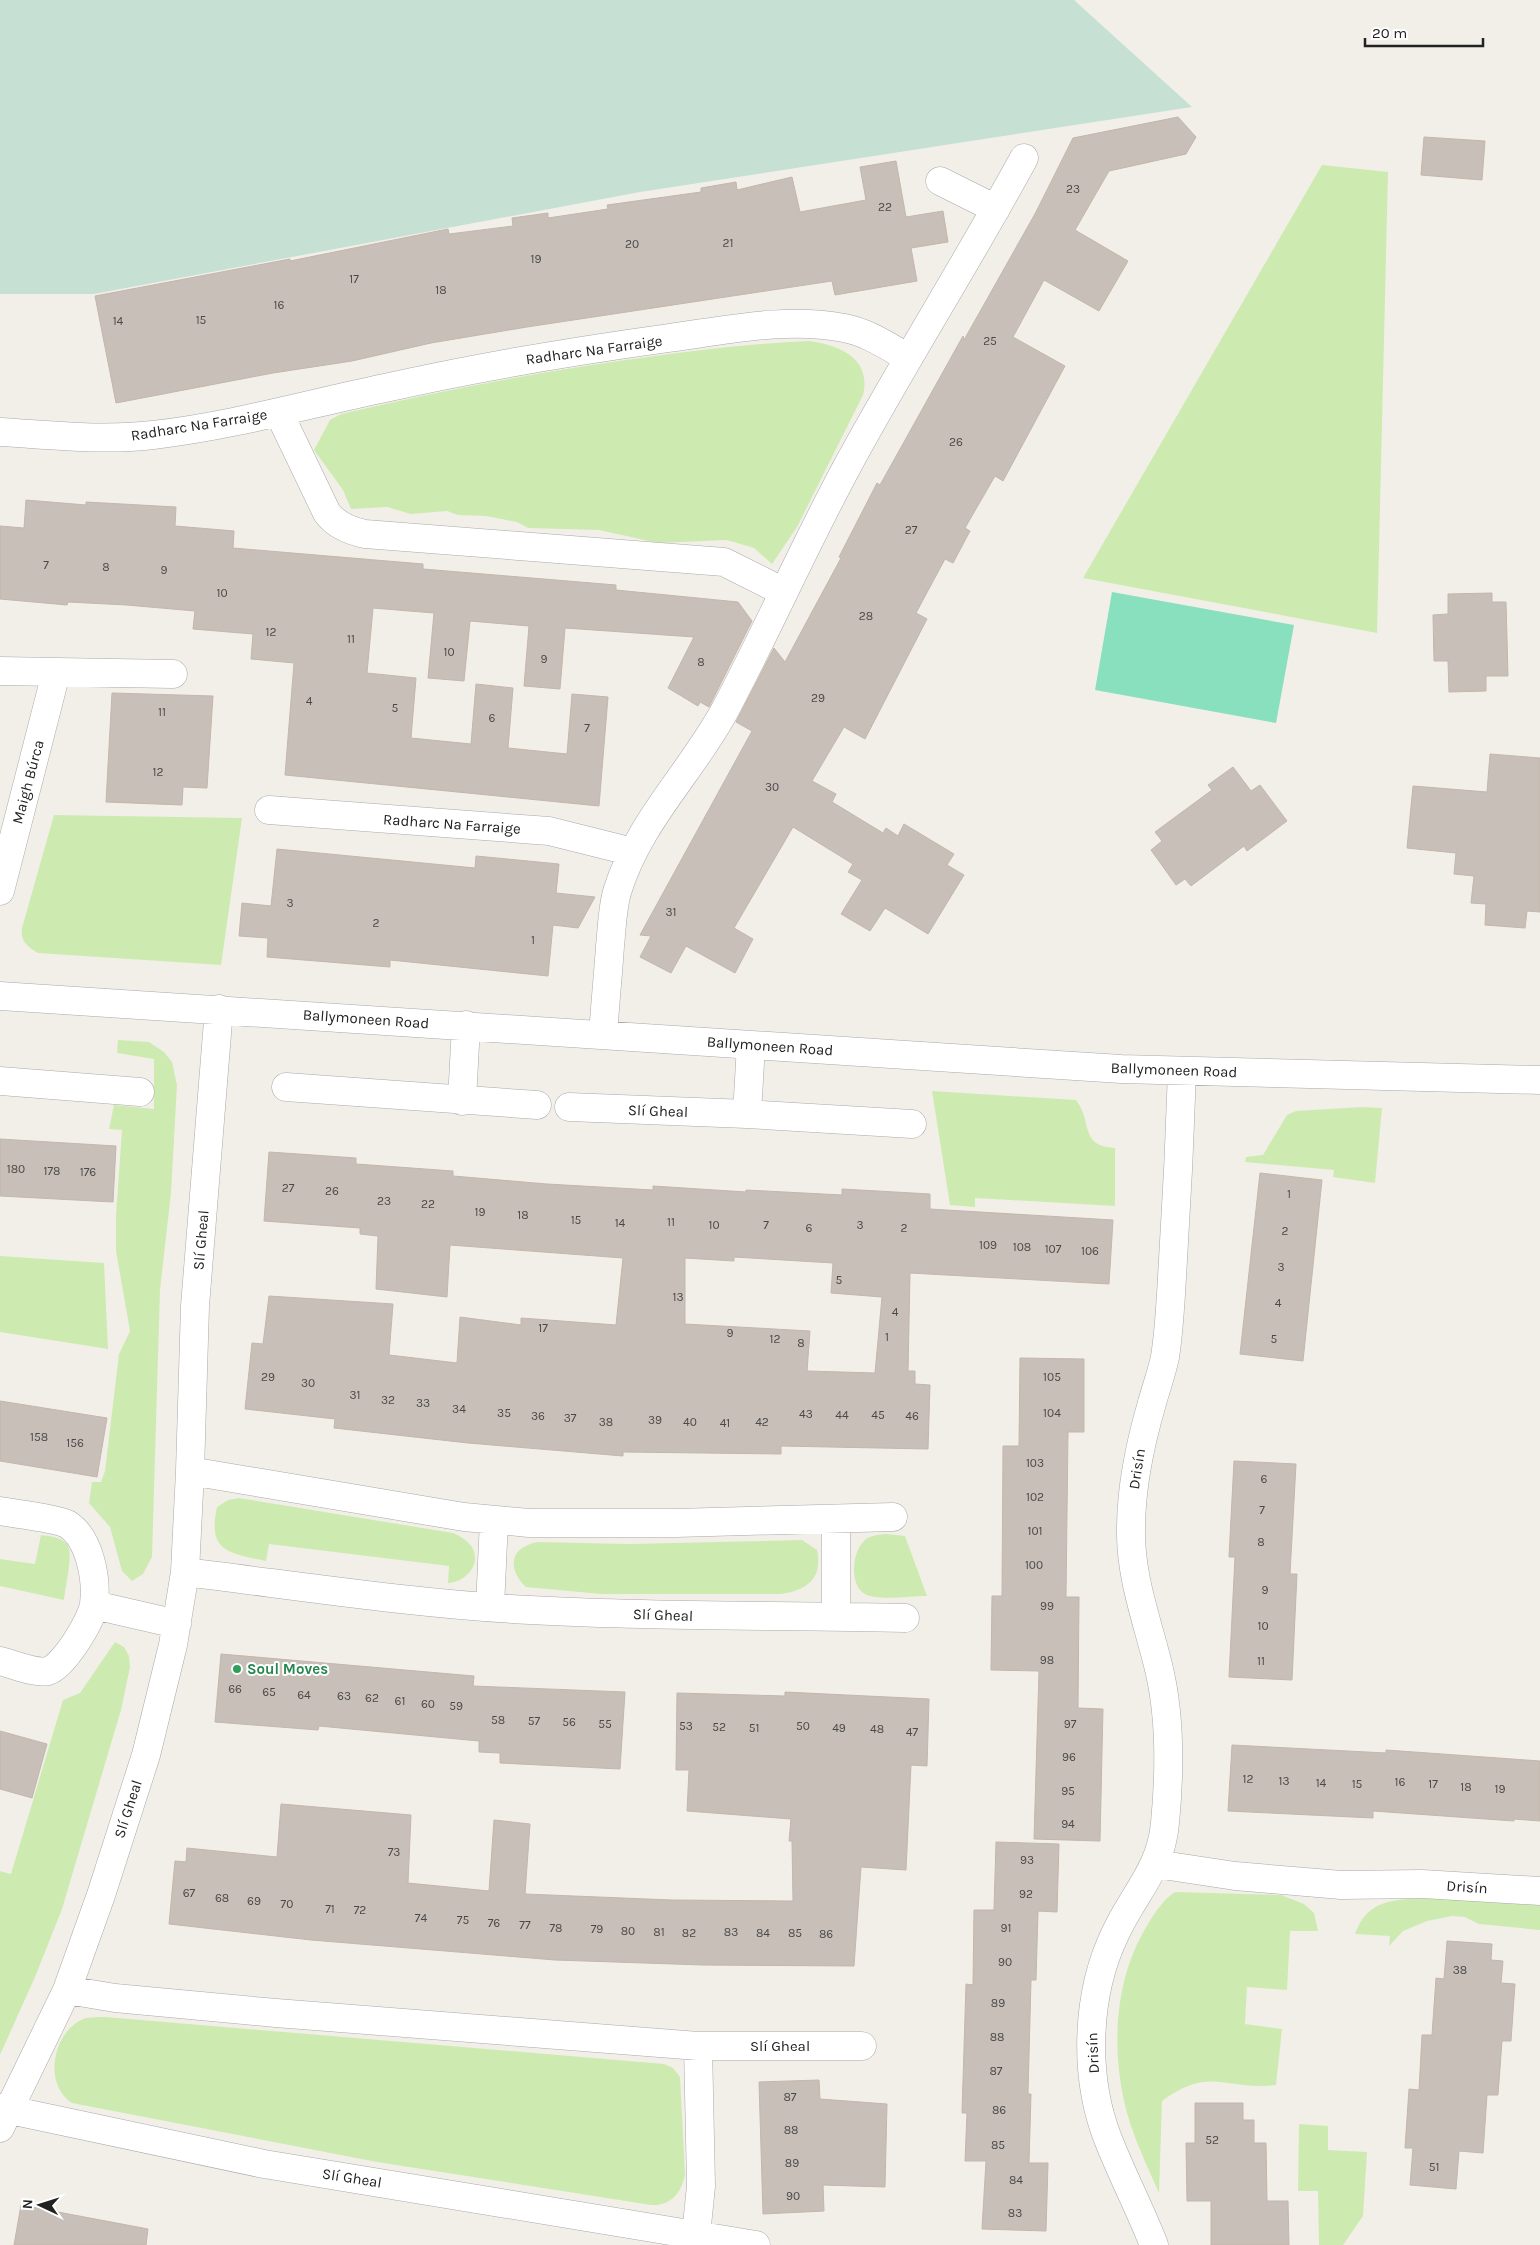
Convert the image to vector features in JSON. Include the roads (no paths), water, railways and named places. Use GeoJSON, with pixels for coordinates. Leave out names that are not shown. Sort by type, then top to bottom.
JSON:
{"type":"FeatureCollection","features":[{"type":"Feature","properties":{"kind":"street"},"geometry":{"type":"LineString","coordinates":[[603,1035],[613,912],[620,885],[633,852],[658,807],[710,737],[839,482],[907,357],[996,209],[1024,158]]}},
{"type":"Feature","properties":{"kind":"street"},"geometry":{"type":"LineString","coordinates":[[940,181],[996,209]]}},
{"type":"Feature","properties":{"kind":"street","name":"Radharc Na Farraige"},"geometry":{"type":"LineString","coordinates":[[0,432],[77,437],[132,436],[279,413],[484,367],[583,350],[773,324],[802,323],[850,329],[866,334],[907,357]]}},
{"type":"Feature","properties":{"kind":"street","name":"Radharc Na Farraige"},"geometry":{"type":"LineString","coordinates":[[279,413],[327,513],[333,520],[353,531],[365,534],[724,562],[784,592]]}},
{"type":"Feature","properties":{"kind":"street"},"geometry":{"type":"LineString","coordinates":[[0,671],[172,674]]}},
{"type":"Feature","properties":{"kind":"street","name":"Maigh Búrca"},"geometry":{"type":"LineString","coordinates":[[0,891],[56,673]]}},
{"type":"Feature","properties":{"kind":"street","name":"Radharc Na Farraige"},"geometry":{"type":"LineString","coordinates":[[269,810],[549,831],[633,852]]}},
{"type":"Feature","properties":{"kind":"street","name":"Ballymoneen Road"},"geometry":{"type":"LineString","coordinates":[[0,996],[220,1009],[751,1046],[1182,1072],[1540,1080]]}},
{"type":"Feature","properties":{"kind":"street","name":"Slí Gheal"},"geometry":{"type":"LineString","coordinates":[[220,1009],[195,1306],[185,1572],[177,1624],[162,1696],[146,1755],[101,1895],[67,1990],[3,2116],[264,2164],[756,2245]]}},
{"type":"Feature","properties":{"kind":"street"},"geometry":{"type":"LineString","coordinates":[[462,1100],[466,1026]]}},
{"type":"Feature","properties":{"kind":"street"},"geometry":{"type":"LineString","coordinates":[[747,1114],[751,1046]]}},
{"type":"Feature","properties":{"kind":"street","name":"Drisín"},"geometry":{"type":"LineString","coordinates":[[1154,2245],[1107,2138],[1097,2100],[1092,2027],[1096,1993],[1105,1959],[1116,1930],[1156,1864],[1161,1852],[1166,1823],[1168,1750],[1166,1707],[1159,1667],[1140,1601],[1133,1562],[1131,1530],[1134,1483],[1142,1439],[1164,1360],[1168,1331],[1179,1163],[1182,1072]]}},
{"type":"Feature","properties":{"kind":"street"},"geometry":{"type":"LineString","coordinates":[[0,1081],[140,1092]]}},
{"type":"Feature","properties":{"kind":"street"},"geometry":{"type":"LineString","coordinates":[[286,1087],[537,1105]]}},
{"type":"Feature","properties":{"kind":"street","name":"Slí Gheal"},"geometry":{"type":"LineString","coordinates":[[569,1107],[747,1114],[912,1124]]}},
{"type":"Feature","properties":{"kind":"street"},"geometry":{"type":"LineString","coordinates":[[190,1471],[494,1520],[608,1524],[893,1517]]}},
{"type":"Feature","properties":{"kind":"street"},"geometry":{"type":"LineString","coordinates":[[0,1511],[66,1523],[75,1530],[82,1539],[88,1553],[92,1573],[94,1605],[73,1648],[56,1667],[40,1671],[0,1661]]}},
{"type":"Feature","properties":{"kind":"street"},"geometry":{"type":"LineString","coordinates":[[836,1519],[836,1617]]}},
{"type":"Feature","properties":{"kind":"street"},"geometry":{"type":"LineString","coordinates":[[490,1607],[494,1520]]}},
{"type":"Feature","properties":{"kind":"street","name":"Slí Gheal"},"geometry":{"type":"LineString","coordinates":[[185,1572],[362,1595],[490,1607],[671,1616],[905,1618]]}},
{"type":"Feature","properties":{"kind":"street"},"geometry":{"type":"LineString","coordinates":[[94,1605],[177,1624]]}},
{"type":"Feature","properties":{"kind":"street","name":"Drisín"},"geometry":{"type":"LineString","coordinates":[[1156,1864],[1235,1876],[1342,1885],[1422,1884],[1540,1891]]}},
{"type":"Feature","properties":{"kind":"street","name":"Slí Gheal"},"geometry":{"type":"LineString","coordinates":[[67,1990],[115,1998],[257,2011],[698,2046],[862,2046]]}},
{"type":"Feature","properties":{"kind":"street"},"geometry":{"type":"LineString","coordinates":[[696,2235],[701,2186],[698,2046]]}},
{"type":"Feature","properties":{"kind":"place","name":"Soul Moves"},"geometry":{"type":"Point","coordinates":[237,1669]}}]}
